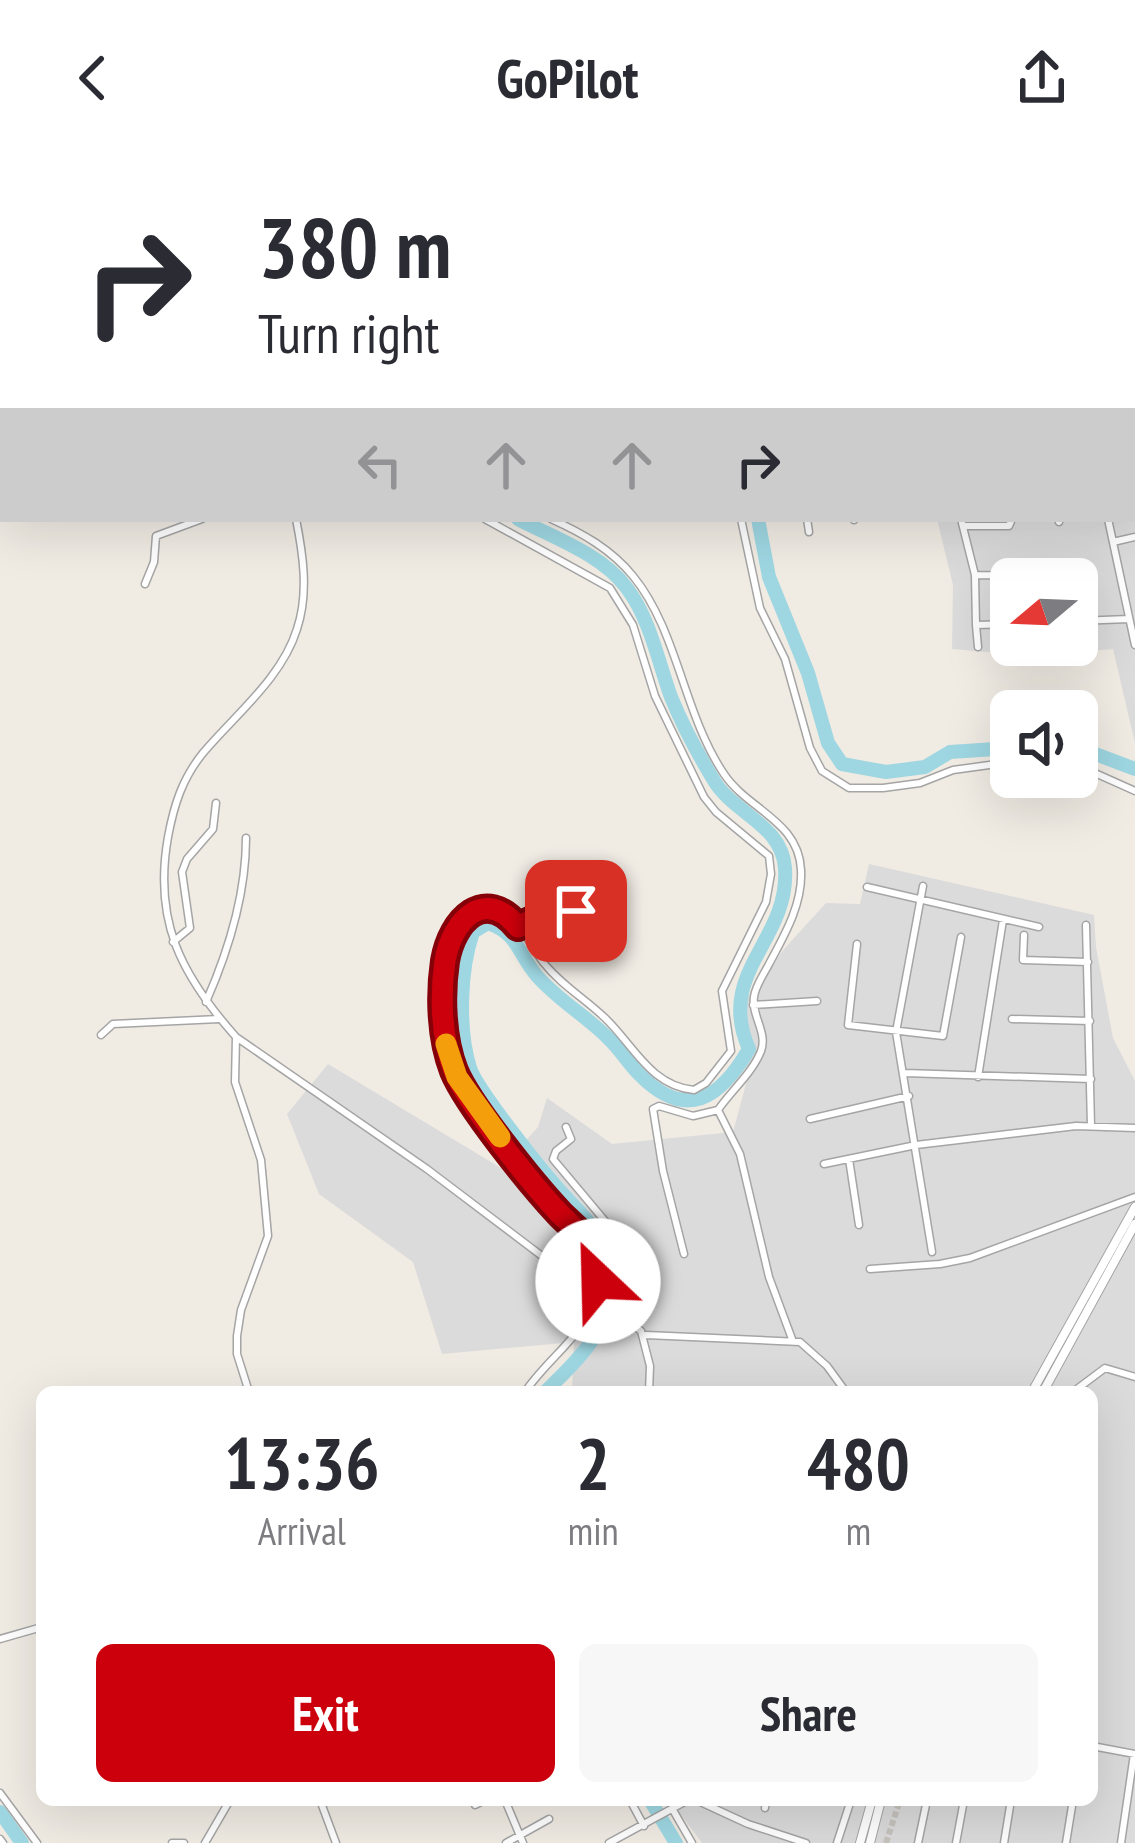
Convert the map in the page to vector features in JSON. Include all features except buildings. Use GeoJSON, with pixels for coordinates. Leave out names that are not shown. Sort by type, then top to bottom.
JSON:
{"type":"FeatureCollection","features":[{"type":"Feature","properties":{"kind":"street"},"geometry":{"type":"LineString","coordinates":[[146,584],[156,536],[194,522]]}},
{"type":"Feature","properties":{"kind":"street"},"geometry":{"type":"LineString","coordinates":[[297,522],[304,557],[298,627],[283,660],[202,754],[174,805],[164,899],[173,942],[206,1003],[236,1037],[427,1169],[645,1335],[792,1340],[809,1346],[841,1386]]}},
{"type":"Feature","properties":{"kind":"street"},"geometry":{"type":"LineString","coordinates":[[490,522],[610,587],[633,625],[655,696],[704,796],[716,812],[755,842],[771,864],[766,902],[722,991],[731,1051],[706,1083],[694,1090],[667,1082],[650,1070],[606,1019],[552,972],[504,912],[486,906],[469,915],[446,954],[442,986],[447,1050],[457,1077],[556,1210],[596,1251],[599,1302],[530,1386]]}},
{"type":"Feature","properties":{"kind":"street"},"geometry":{"type":"LineString","coordinates":[[558,522],[586,535],[633,576],[660,620],[684,693],[720,768],[746,799],[775,817],[800,857],[799,895],[756,989],[760,1052],[718,1110],[693,1116],[659,1106],[653,1109],[684,1254]]}},
{"type":"Feature","properties":{"kind":"street"},"geometry":{"type":"LineString","coordinates":[[742,522],[760,608],[784,659],[821,771],[849,788],[884,788],[990,765]]}},
{"type":"Feature","properties":{"kind":"street"},"geometry":{"type":"LineString","coordinates":[[807,522],[809,532]]}},
{"type":"Feature","properties":{"kind":"street"},"geometry":{"type":"LineString","coordinates":[[978,647],[975,575],[962,523],[1009,526],[1011,522]]}},
{"type":"Feature","properties":{"kind":"street"},"geometry":{"type":"LineString","coordinates":[[1109,522],[1135,645]]}},
{"type":"Feature","properties":{"kind":"street"},"geometry":{"type":"LineString","coordinates":[[1113,542],[1135,536]]}},
{"type":"Feature","properties":{"kind":"street"},"geometry":{"type":"LineString","coordinates":[[975,575],[990,575]]}},
{"type":"Feature","properties":{"kind":"street"},"geometry":{"type":"LineString","coordinates":[[1122,586],[1135,582]]}},
{"type":"Feature","properties":{"kind":"street"},"geometry":{"type":"LineString","coordinates":[[1098,620],[1130,619]]}},
{"type":"Feature","properties":{"kind":"street"},"geometry":{"type":"LineString","coordinates":[[976,626],[990,625]]}},
{"type":"Feature","properties":{"kind":"street"},"geometry":{"type":"LineString","coordinates":[[1098,774],[1135,791]]}},
{"type":"Feature","properties":{"kind":"street"},"geometry":{"type":"LineString","coordinates":[[173,942],[190,928],[182,872],[212,829],[216,803]]}},
{"type":"Feature","properties":{"kind":"street"},"geometry":{"type":"LineString","coordinates":[[206,1003],[229,941],[246,863],[246,838]]}},
{"type":"Feature","properties":{"kind":"street"},"geometry":{"type":"LineString","coordinates":[[923,886],[896,1032],[932,1252]]}},
{"type":"Feature","properties":{"kind":"street"},"geometry":{"type":"LineString","coordinates":[[867,887],[1039,927]]}},
{"type":"Feature","properties":{"kind":"street"},"geometry":{"type":"LineString","coordinates":[[518,927],[576,911],[593,939],[610,937]]}},
{"type":"Feature","properties":{"kind":"street"},"geometry":{"type":"LineString","coordinates":[[978,1076],[1003,919]]}},
{"type":"Feature","properties":{"kind":"street"},"geometry":{"type":"LineString","coordinates":[[1086,925],[1091,1126]]}},
{"type":"Feature","properties":{"kind":"street"},"geometry":{"type":"LineString","coordinates":[[1024,935],[1023,960],[1088,962]]}},
{"type":"Feature","properties":{"kind":"street"},"geometry":{"type":"LineString","coordinates":[[857,944],[848,1025],[944,1036],[961,937]]}},
{"type":"Feature","properties":{"kind":"street"},"geometry":{"type":"LineString","coordinates":[[754,1005],[817,1001]]}},
{"type":"Feature","properties":{"kind":"street"},"geometry":{"type":"LineString","coordinates":[[101,1035],[113,1024],[219,1019]]}},
{"type":"Feature","properties":{"kind":"street"},"geometry":{"type":"LineString","coordinates":[[1012,1019],[1090,1021]]}},
{"type":"Feature","properties":{"kind":"street"},"geometry":{"type":"LineString","coordinates":[[236,1037],[235,1082],[261,1160],[268,1236],[237,1336],[247,1386]]}},
{"type":"Feature","properties":{"kind":"street"},"geometry":{"type":"LineString","coordinates":[[905,1073],[1091,1079]]}},
{"type":"Feature","properties":{"kind":"street"},"geometry":{"type":"LineString","coordinates":[[810,1119],[909,1096]]}},
{"type":"Feature","properties":{"kind":"street"},"geometry":{"type":"LineString","coordinates":[[718,1110],[740,1154],[770,1276],[792,1340]]}},
{"type":"Feature","properties":{"kind":"street"},"geometry":{"type":"LineString","coordinates":[[824,1164],[916,1144],[1091,1126],[1133,1130]]}},
{"type":"Feature","properties":{"kind":"street"},"geometry":{"type":"LineString","coordinates":[[566,1127],[571,1139],[556,1150],[553,1159],[620,1239],[623,1256],[617,1315]]}},
{"type":"Feature","properties":{"kind":"street"},"geometry":{"type":"LineString","coordinates":[[849,1159],[860,1225]]}},
{"type":"Feature","properties":{"kind":"street"},"geometry":{"type":"LineString","coordinates":[[870,1269],[970,1258],[1135,1197]]}},
{"type":"Feature","properties":{"kind":"street"},"geometry":{"type":"LineString","coordinates":[[1035,1386],[1135,1207]]}},
{"type":"Feature","properties":{"kind":"street"},"geometry":{"type":"LineString","coordinates":[[1046,1386],[1135,1226]]}},
{"type":"Feature","properties":{"kind":"street"},"geometry":{"type":"LineString","coordinates":[[645,1335],[649,1386]]}},
{"type":"Feature","properties":{"kind":"street"},"geometry":{"type":"LineString","coordinates":[[1081,1386],[1105,1368],[1135,1377]]}},
{"type":"Feature","properties":{"kind":"street"},"geometry":{"type":"LineString","coordinates":[[0,1639],[36,1629]]}},
{"type":"Feature","properties":{"kind":"street"},"geometry":{"type":"LineString","coordinates":[[1098,1747],[1134,1754],[1124,1843]]}},
{"type":"Feature","properties":{"kind":"street"},"geometry":{"type":"LineString","coordinates":[[0,1793],[37,1843]]}},
{"type":"Feature","properties":{"kind":"street"},"geometry":{"type":"LineString","coordinates":[[205,1843],[227,1806]]}},
{"type":"Feature","properties":{"kind":"street"},"geometry":{"type":"LineString","coordinates":[[322,1806],[335,1843]]}},
{"type":"Feature","properties":{"kind":"street"},"geometry":{"type":"LineString","coordinates":[[507,1806],[521,1839]]}},
{"type":"Feature","properties":{"kind":"street"},"geometry":{"type":"LineString","coordinates":[[634,1806],[646,1825]]}},
{"type":"Feature","properties":{"kind":"street"},"geometry":{"type":"LineString","coordinates":[[609,1843],[680,1806]]}},
{"type":"Feature","properties":{"kind":"street"},"geometry":{"type":"LineString","coordinates":[[706,1806],[806,1843]]}},
{"type":"Feature","properties":{"kind":"street"},"geometry":{"type":"LineString","coordinates":[[837,1843],[849,1806]]}},
{"type":"Feature","properties":{"kind":"street"},"geometry":{"type":"LineString","coordinates":[[860,1843],[870,1806]]}},
{"type":"Feature","properties":{"kind":"street"},"geometry":{"type":"LineString","coordinates":[[870,1843],[879,1806]]}},
{"type":"Feature","properties":{"kind":"street"},"geometry":{"type":"LineString","coordinates":[[918,1843],[926,1806]]}},
{"type":"Feature","properties":{"kind":"street"},"geometry":{"type":"LineString","coordinates":[[956,1843],[963,1806]]}},
{"type":"Feature","properties":{"kind":"street"},"geometry":{"type":"LineString","coordinates":[[1004,1843],[1010,1806]]}},
{"type":"Feature","properties":{"kind":"street"},"geometry":{"type":"LineString","coordinates":[[1066,1843],[1072,1806]]}},
{"type":"Feature","properties":{"kind":"street"},"geometry":{"type":"LineString","coordinates":[[759,1828],[764,1808]]}},
{"type":"Feature","properties":{"kind":"street"},"geometry":{"type":"LineString","coordinates":[[672,1810],[692,1843]]}},
{"type":"Feature","properties":{"kind":"street"},"geometry":{"type":"LineString","coordinates":[[506,1843],[521,1839],[549,1819]]}},
{"type":"Feature","properties":{"kind":"street"},"geometry":{"type":"LineString","coordinates":[[172,1843],[184,1843]]}},
{"type":"Feature","properties":{"kind":"shaded area"},"geometry":{"type":"Polygon","coordinates":[[[938,522],[1135,522],[1135,743],[1113,649],[1098,650],[1098,558],[990,558],[990,652],[952,649],[953,585],[938,522]]]}},
{"type":"Feature","properties":{"kind":"shaded area"},"geometry":{"type":"Polygon","coordinates":[[[869,864],[1094,915],[1113,1038],[1135,1081],[1135,1843],[702,1843],[674,1806],[1098,1806],[1098,1386],[572,1386],[574,1342],[442,1354],[413,1262],[319,1194],[287,1114],[328,1064],[501,1168],[538,1127],[547,1098],[612,1144],[733,1132],[746,1084],[743,1003],[826,903],[860,904],[869,864]]]}},
{"type":"Feature","properties":{"kind":"waterway"},"geometry":{"type":"LineString","coordinates":[[524,522],[590,556],[626,587],[702,759],[722,791],[775,840],[785,868],[777,916],[741,999],[741,1022],[749,1049],[726,1081],[701,1098],[687,1100],[656,1089],[599,1030],[545,985],[506,932],[488,923],[473,932],[462,1000],[470,1068],[512,1131],[600,1238],[612,1264],[612,1295],[602,1324],[551,1386]]}},
{"type":"Feature","properties":{"kind":"waterway"},"geometry":{"type":"LineString","coordinates":[[759,522],[769,577],[808,673],[828,743],[842,764],[886,772],[925,767],[950,752],[990,749]]}},
{"type":"Feature","properties":{"kind":"waterway"},"geometry":{"type":"LineString","coordinates":[[1098,755],[1135,769]]}},
{"type":"Feature","properties":{"kind":"waterway"},"geometry":{"type":"LineString","coordinates":[[654,1806],[676,1843]]}},
{"type":"Feature","properties":{"kind":"waterway"},"geometry":{"type":"LineString","coordinates":[[0,1812],[22,1843]]}},
{"type":"Feature","properties":{"kind":"tunnel"},"geometry":{"type":"LineString","coordinates":[[886,1843],[898,1806]]}},
{"type":"Feature","properties":{"kind":"slow traffic"},"geometry":{"type":"LineString","coordinates":[[446,1044],[457,1077],[500,1137]]}},
{"type":"Feature","properties":{"kind":"route"},"geometry":{"type":"LineString","coordinates":[[576,911],[518,927],[504,912],[486,906],[476,910],[449,946],[442,986],[447,1050],[457,1077],[556,1210],[596,1251],[598,1281]]}}]}
